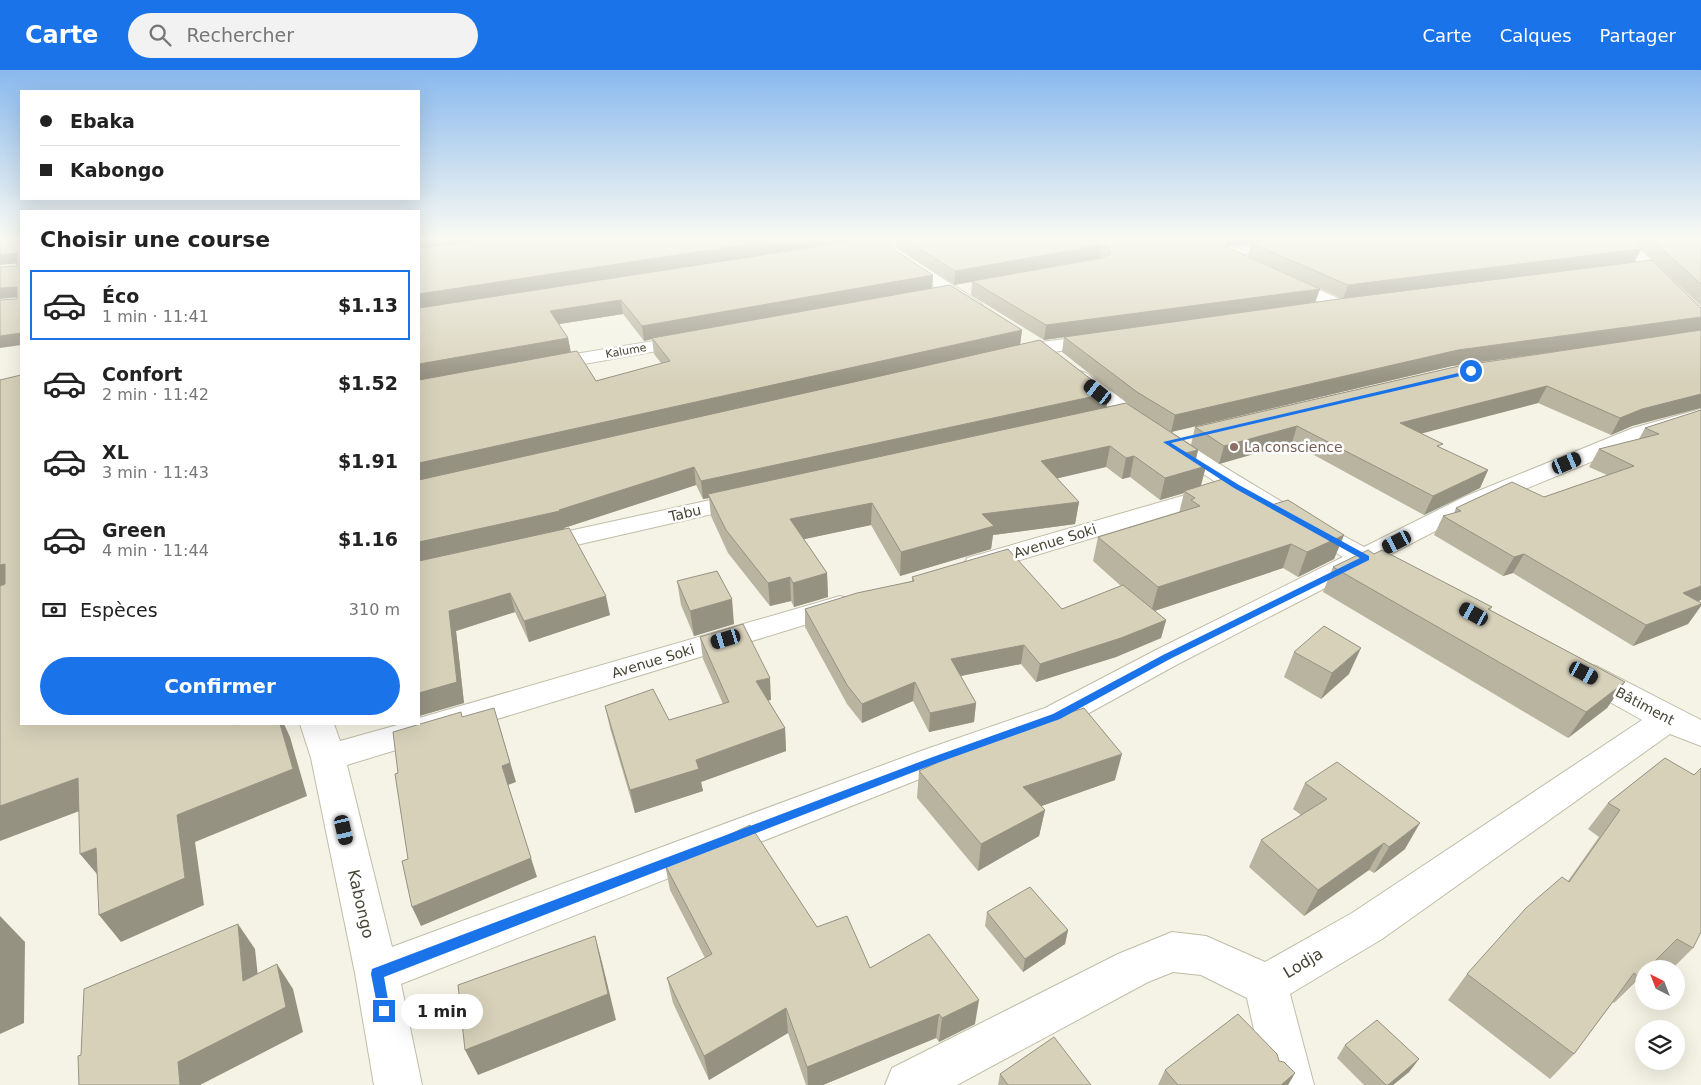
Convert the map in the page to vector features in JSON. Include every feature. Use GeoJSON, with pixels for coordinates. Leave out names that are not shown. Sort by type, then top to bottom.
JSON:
{"type":"FeatureCollection","features":[{"type":"Feature","properties":{"kind":"street"},"geometry":{"type":"LineString","coordinates":[[932,287],[940,293],[991,317]]}},
{"type":"Feature","properties":{"kind":"street"},"geometry":{"type":"LineString","coordinates":[[940,293],[971,287]]}},
{"type":"Feature","properties":{"kind":"street"},"geometry":{"type":"LineString","coordinates":[[1300,287],[1340,306]]}},
{"type":"Feature","properties":{"kind":"street"},"geometry":{"type":"LineString","coordinates":[[1669,287],[1701,319]]}},
{"type":"Feature","properties":{"kind":"street"},"geometry":{"type":"LineString","coordinates":[[1312,310],[1360,303]]}},
{"type":"Feature","properties":{"kind":"street"},"geometry":{"type":"LineString","coordinates":[[1016,332],[1041,348],[1126,414],[1236,487],[1400,575]]}},
{"type":"Feature","properties":{"kind":"street","name":"Kalume"},"geometry":{"type":"LineString","coordinates":[[533,368],[707,337]]}},
{"type":"Feature","properties":{"kind":"street"},"geometry":{"type":"LineString","coordinates":[[992,359],[1041,348],[1118,337]]}},
{"type":"Feature","properties":{"kind":"street"},"geometry":{"type":"LineString","coordinates":[[1097,421],[1126,414]]}},
{"type":"Feature","properties":{"kind":"street"},"geometry":{"type":"LineString","coordinates":[[377,974],[933,760],[1057,716],[1167,657],[1476,501],[1641,433],[1701,415]]}},
{"type":"Feature","properties":{"kind":"street"},"geometry":{"type":"LineString","coordinates":[[1166,442],[1194,435]]}},
{"type":"Feature","properties":{"kind":"street","name":"Avenue Soki"},"geometry":{"type":"LineString","coordinates":[[950,572],[1236,487]]}},
{"type":"Feature","properties":{"kind":"street","name":"Tabu"},"geometry":{"type":"LineString","coordinates":[[516,551],[768,494]]}},
{"type":"Feature","properties":{"kind":"street","name":"Avenue Soki"},"geometry":{"type":"LineString","coordinates":[[420,715],[864,598]]}},
{"type":"Feature","properties":{"kind":"street","name":"Bâtiment"},"geometry":{"type":"LineString","coordinates":[[1567,664],[1685,726]]}},
{"type":"Feature","properties":{"kind":"street","name":"Avenue Soki"},"geometry":{"type":"LineString","coordinates":[[323,741],[384,725]]}},
{"type":"Feature","properties":{"kind":"street","name":"Lodja"},"geometry":{"type":"LineString","coordinates":[[1266,985],[1366,926],[1685,726]]}},
{"type":"Feature","properties":{"kind":"street","name":"Kabongo"},"geometry":{"type":"LineString","coordinates":[[323,741],[377,974],[398,1085]]}},
{"type":"Feature","properties":{"kind":"street"},"geometry":{"type":"LineString","coordinates":[[909,1085],[1133,968],[1172,952],[1206,956],[1266,985],[1290,1085]]}},
{"type":"Feature","properties":{"kind":"building"},"geometry":{"type":"Polygon","coordinates":[[[17,287],[20,287],[20,333],[0,336],[0,300],[17,299],[17,287]]]}},
{"type":"Feature","properties":{"kind":"building"},"geometry":{"type":"Polygon","coordinates":[[[420,287],[463,287],[420,294],[420,287]]]}},
{"type":"Feature","properties":{"kind":"building"},"geometry":{"type":"Polygon","coordinates":[[[553,287],[862,287],[642,326],[621,300],[550,311],[568,338],[420,364],[420,308],[553,287]]]}},
{"type":"Feature","properties":{"kind":"building"},"geometry":{"type":"Polygon","coordinates":[[[937,287],[954,287],[1022,330],[420,463],[420,380],[577,351],[596,381],[670,361],[652,338],[937,287]]]}},
{"type":"Feature","properties":{"kind":"building"},"geometry":{"type":"Polygon","coordinates":[[[983,287],[1316,287],[1320,289],[1046,325],[983,287]]]}},
{"type":"Feature","properties":{"kind":"building"},"geometry":{"type":"Polygon","coordinates":[[[1432,287],[1680,287],[1701,308],[1701,317],[1458,350],[1175,415],[1137,392],[1064,337],[1432,287]]]}},
{"type":"Feature","properties":{"kind":"building"},"geometry":{"type":"Polygon","coordinates":[[[1701,330],[1701,394],[1642,409],[1620,418],[1547,386],[1400,423],[1443,444],[1437,446],[1488,470],[1433,496],[1297,426],[1224,446],[1195,427],[1459,366],[1701,330]]]}},
{"type":"Feature","properties":{"kind":"building"},"geometry":{"type":"Polygon","coordinates":[[[1040,340],[1109,393],[701,481],[694,467],[560,511],[420,542],[420,480],[1040,340]]]}},
{"type":"Feature","properties":{"kind":"building"},"geometry":{"type":"Polygon","coordinates":[[[20,375],[20,725],[280,725],[293,769],[177,815],[185,878],[99,915],[96,848],[80,854],[78,778],[0,806],[0,586],[5,584],[5,564],[0,565],[0,380],[20,375]]]}},
{"type":"Feature","properties":{"kind":"building"},"geometry":{"type":"Polygon","coordinates":[[[1126,403],[1198,450],[1186,453],[1206,466],[1165,478],[1134,456],[1126,458],[1110,446],[1041,461],[1079,502],[982,514],[994,526],[901,552],[872,503],[790,519],[827,573],[793,583],[790,577],[768,583],[726,530],[708,494],[1126,403]]]}},
{"type":"Feature","properties":{"kind":"building"},"geometry":{"type":"Polygon","coordinates":[[[1701,410],[1701,586],[1683,593],[1701,604],[1646,625],[1524,554],[1514,557],[1443,516],[1461,511],[1456,508],[1512,482],[1544,497],[1634,466],[1599,449],[1659,434],[1645,428],[1701,410]]]}},
{"type":"Feature","properties":{"kind":"building"},"geometry":{"type":"Polygon","coordinates":[[[1226,478],[1268,506],[1288,500],[1344,535],[1307,552],[1291,544],[1158,587],[1098,537],[1200,506],[1191,500],[1195,498],[1184,491],[1226,478]]]}},
{"type":"Feature","properties":{"kind":"building"},"geometry":{"type":"Polygon","coordinates":[[[569,528],[606,596],[524,621],[510,593],[449,611],[457,682],[420,693],[420,561],[569,528]]]}},
{"type":"Feature","properties":{"kind":"building"},"geometry":{"type":"Polygon","coordinates":[[[1008,549],[1062,609],[1123,585],[1166,620],[1121,638],[1040,664],[1024,645],[951,659],[976,703],[930,713],[915,682],[862,704],[847,685],[805,609],[857,593],[914,581],[912,577],[1008,549]]]}},
{"type":"Feature","properties":{"kind":"building"},"geometry":{"type":"Polygon","coordinates":[[[1368,550],[1374,554],[1382,550],[1492,607],[1488,609],[1625,682],[1586,712],[1333,567],[1368,550]]]}},
{"type":"Feature","properties":{"kind":"building"},"geometry":{"type":"Polygon","coordinates":[[[717,571],[732,599],[690,611],[677,581],[717,571]]]}},
{"type":"Feature","properties":{"kind":"building"},"geometry":{"type":"Polygon","coordinates":[[[743,624],[770,678],[756,681],[785,728],[696,760],[699,769],[630,790],[605,706],[653,689],[669,720],[729,702],[700,637],[743,624]]]}},
{"type":"Feature","properties":{"kind":"building"},"geometry":{"type":"Polygon","coordinates":[[[1324,626],[1361,648],[1332,673],[1294,652],[1324,626]]]}},
{"type":"Feature","properties":{"kind":"building"},"geometry":{"type":"Polygon","coordinates":[[[494,708],[510,763],[502,766],[531,858],[412,907],[402,861],[408,859],[395,774],[398,773],[393,732],[461,712],[462,717],[494,708]]]}},
{"type":"Feature","properties":{"kind":"building"},"geometry":{"type":"Polygon","coordinates":[[[1084,708],[1122,754],[1023,787],[1045,810],[981,844],[919,771],[993,737],[1084,708]]]}},
{"type":"Feature","properties":{"kind":"building"},"geometry":{"type":"Polygon","coordinates":[[[1665,758],[1694,775],[1701,768],[1701,932],[1693,948],[1677,939],[1656,960],[1635,960],[1635,974],[1574,1054],[1467,974],[1526,908],[1562,877],[1569,882],[1620,810],[1608,803],[1665,758]]]}},
{"type":"Feature","properties":{"kind":"building"},"geometry":{"type":"Polygon","coordinates":[[[1337,762],[1420,823],[1389,847],[1384,843],[1318,890],[1261,840],[1327,799],[1305,783],[1337,762]]]}},
{"type":"Feature","properties":{"kind":"building"},"geometry":{"type":"Polygon","coordinates":[[[750,825],[817,927],[847,916],[870,968],[929,934],[979,1000],[942,1018],[939,1014],[807,1067],[786,1008],[704,1056],[667,978],[712,954],[665,865],[750,825]]]}},
{"type":"Feature","properties":{"kind":"building"},"geometry":{"type":"Polygon","coordinates":[[[1030,887],[1068,930],[1025,959],[987,912],[1030,887]]]}},
{"type":"Feature","properties":{"kind":"building"},"geometry":{"type":"Polygon","coordinates":[[[238,924],[243,981],[277,964],[286,1007],[178,1062],[180,1085],[79,1085],[78,1056],[81,1055],[84,989],[238,924]]]}},
{"type":"Feature","properties":{"kind":"building"},"geometry":{"type":"Polygon","coordinates":[[[595,936],[608,994],[465,1050],[458,985],[595,936]]]}},
{"type":"Feature","properties":{"kind":"building"},"geometry":{"type":"Polygon","coordinates":[[[1238,1014],[1277,1054],[1279,1061],[1284,1062],[1295,1073],[1281,1085],[1178,1085],[1165,1070],[1238,1014]]]}},
{"type":"Feature","properties":{"kind":"building"},"geometry":{"type":"Polygon","coordinates":[[[1377,1020],[1419,1059],[1388,1085],[1345,1045],[1377,1020]]]}},
{"type":"Feature","properties":{"kind":"building"},"geometry":{"type":"Polygon","coordinates":[[[1054,1037],[1091,1085],[1008,1085],[1000,1074],[1054,1037]]]}},
{"type":"Feature","properties":{"kind":"place","name":"La conscience"},"geometry":{"type":"Point","coordinates":[1234,447]}},
{"type":"Feature","properties":{"kind":"route"},"geometry":{"type":"LineString","coordinates":[[384,1011],[377,974],[933,760],[1057,716],[1167,657],[1366,558],[1236,487],[1166,442],[1471,371]]}}]}
